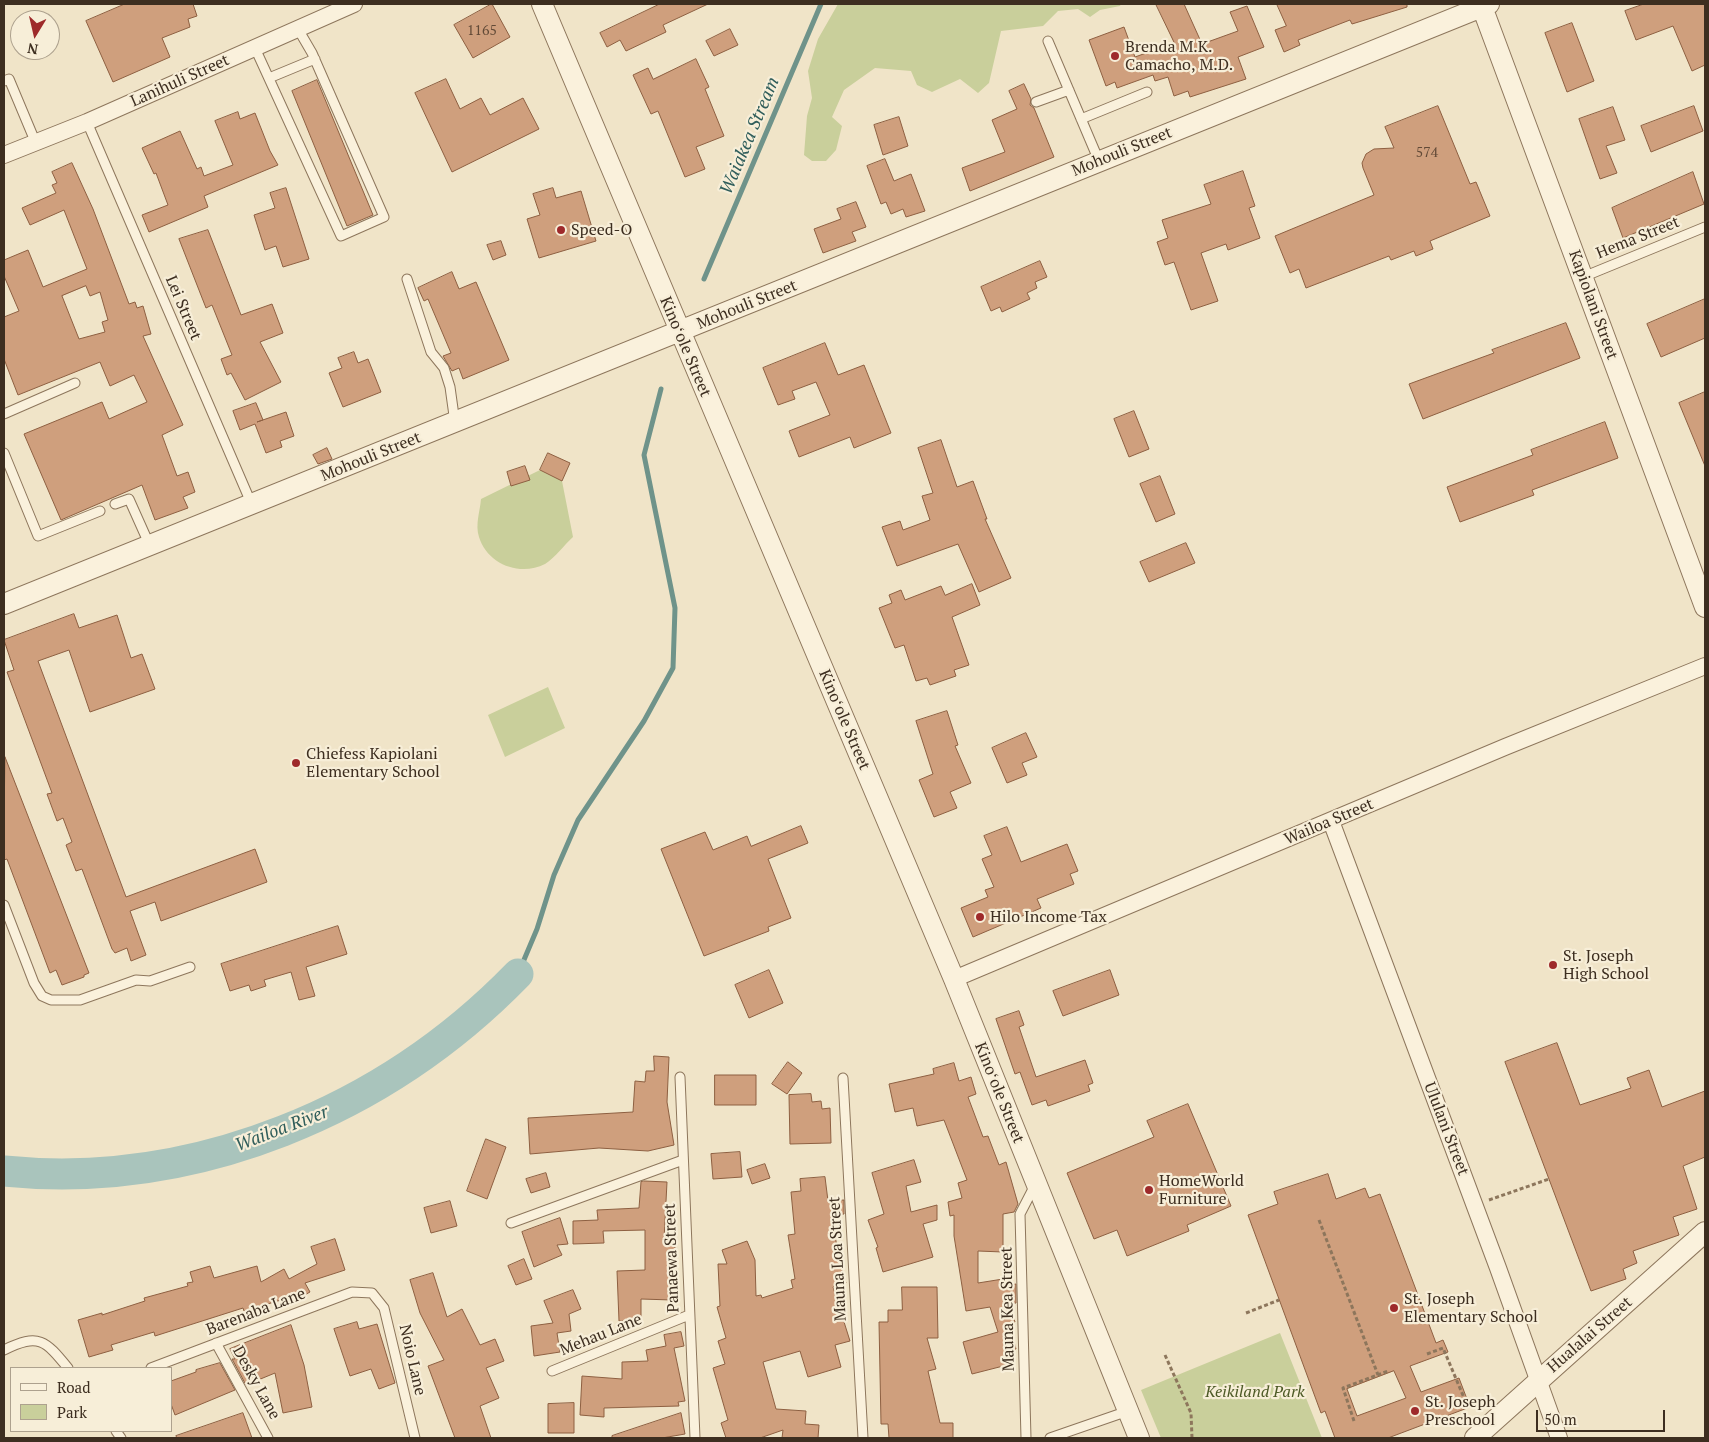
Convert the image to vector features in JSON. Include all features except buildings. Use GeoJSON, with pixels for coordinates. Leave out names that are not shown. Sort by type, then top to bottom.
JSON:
{"type":"FeatureCollection","features":[{"type":"Feature","properties":{"kind":"street","name":"Lanihuli Street"},"geometry":{"type":"LineString","coordinates":[[4,155],[87,122],[354,4]]}},
{"type":"Feature","properties":{"kind":"street","name":"Kinoʻole Street"},"geometry":{"type":"LineString","coordinates":[[542,4],[954,979],[1139,1438]]}},
{"type":"Feature","properties":{"kind":"street","name":"Mohouli Street"},"geometry":{"type":"LineString","coordinates":[[4,604],[1484,5]]}},
{"type":"Feature","properties":{"kind":"street","name":"Kapiolani Street"},"geometry":{"type":"LineString","coordinates":[[1484,5],[1705,607]]}},
{"type":"Feature","properties":{"kind":"street","name":"Wailoa Street"},"geometry":{"type":"LineString","coordinates":[[954,979],[1504,747],[1705,666]]}},
{"type":"Feature","properties":{"kind":"street","name":"Ululani Street"},"geometry":{"type":"LineString","coordinates":[[1331,821],[1559,1438]]}},
{"type":"Feature","properties":{"kind":"street","name":"Hualalai Street"},"geometry":{"type":"LineString","coordinates":[[1475,1438],[1705,1232]]}},
{"type":"Feature","properties":{"kind":"lane"},"geometry":{"type":"LineString","coordinates":[[255,48],[341,236],[384,217],[315,59],[298,29]]}},
{"type":"Feature","properties":{"kind":"lane"},"geometry":{"type":"LineString","coordinates":[[1048,41],[1099,162]]}},
{"type":"Feature","properties":{"kind":"lane"},"geometry":{"type":"LineString","coordinates":[[268,78],[315,59]]}},
{"type":"Feature","properties":{"kind":"lane"},"geometry":{"type":"LineString","coordinates":[[4,81],[9,79],[35,142]]}},
{"type":"Feature","properties":{"kind":"lane"},"geometry":{"type":"LineString","coordinates":[[1036,102],[1069,90]]}},
{"type":"Feature","properties":{"kind":"lane"},"geometry":{"type":"LineString","coordinates":[[1081,119],[1146,92]]}},
{"type":"Feature","properties":{"kind":"lane","name":"Lei Street"},"geometry":{"type":"LineString","coordinates":[[87,122],[252,505]]}},
{"type":"Feature","properties":{"kind":"lane","name":"Hema Street"},"geometry":{"type":"LineString","coordinates":[[1583,277],[1705,227]]}},
{"type":"Feature","properties":{"kind":"lane"},"geometry":{"type":"LineString","coordinates":[[407,279],[431,352],[444,368],[450,387],[455,423]]}},
{"type":"Feature","properties":{"kind":"lane"},"geometry":{"type":"LineString","coordinates":[[4,414],[75,383]]}},
{"type":"Feature","properties":{"kind":"lane"},"geometry":{"type":"LineString","coordinates":[[4,453],[38,536],[100,511]]}},
{"type":"Feature","properties":{"kind":"lane"},"geometry":{"type":"LineString","coordinates":[[115,504],[129,499],[150,546]]}},
{"type":"Feature","properties":{"kind":"lane"},"geometry":{"type":"LineString","coordinates":[[4,906],[34,983],[42,996],[51,1000],[80,1000],[136,980],[150,981],[190,966]]}},
{"type":"Feature","properties":{"kind":"lane","name":"Panaewa Street"},"geometry":{"type":"LineString","coordinates":[[680,1077],[695,1438]]}},
{"type":"Feature","properties":{"kind":"lane","name":"Mauna Loa Street"},"geometry":{"type":"LineString","coordinates":[[843,1078],[864,1438]]}},
{"type":"Feature","properties":{"kind":"lane"},"geometry":{"type":"LineString","coordinates":[[511,1223],[683,1160]]}},
{"type":"Feature","properties":{"kind":"lane","name":"Mauna Kea Street"},"geometry":{"type":"LineString","coordinates":[[1026,1438],[1020,1214],[1036,1182]]}},
{"type":"Feature","properties":{"kind":"lane","name":"Barenaba Lane"},"geometry":{"type":"LineString","coordinates":[[154,1367],[352,1292],[372,1293]]}},
{"type":"Feature","properties":{"kind":"lane","name":"Noio Lane"},"geometry":{"type":"LineString","coordinates":[[372,1293],[384,1308],[415,1438]]}},
{"type":"Feature","properties":{"kind":"lane","name":"Mehau Lane"},"geometry":{"type":"LineString","coordinates":[[552,1371],[689,1315]]}},
{"type":"Feature","properties":{"kind":"lane"},"geometry":{"type":"LineString","coordinates":[[4,1350],[24,1341],[39,1340],[52,1349],[67,1367]]}},
{"type":"Feature","properties":{"kind":"lane","name":"Desky Lane"},"geometry":{"type":"LineString","coordinates":[[216,1343],[268,1438]]}},
{"type":"Feature","properties":{"kind":"lane"},"geometry":{"type":"LineString","coordinates":[[1050,1438],[1067,1436],[1128,1411]]}},
{"type":"Feature","properties":{"kind":"path"},"geometry":{"type":"LineString","coordinates":[[1474,1204],[1549,1179]]}},
{"type":"Feature","properties":{"kind":"path"},"geometry":{"type":"LineString","coordinates":[[1319,1220],[1378,1375]]}},
{"type":"Feature","properties":{"kind":"path"},"geometry":{"type":"LineString","coordinates":[[1246,1313],[1279,1300]]}},
{"type":"Feature","properties":{"kind":"path"},"geometry":{"type":"LineString","coordinates":[[1427,1354],[1443,1348],[1465,1400],[1454,1405]]}},
{"type":"Feature","properties":{"kind":"path"},"geometry":{"type":"LineString","coordinates":[[1165,1355],[1191,1413],[1192,1438]]}},
{"type":"Feature","properties":{"kind":"path"},"geometry":{"type":"LineString","coordinates":[[1354,1422],[1343,1388],[1388,1371]]}},
{"type":"Feature","properties":{"kind":"green space"},"geometry":{"type":"Polygon","coordinates":[[[838,4],[1121,4],[1120,6],[1100,10],[1090,17],[1078,9],[1058,11],[1043,26],[1001,31],[989,83],[978,93],[960,79],[932,92],[917,85],[911,71],[875,68],[844,90],[832,117],[842,126],[836,150],[826,161],[812,161],[804,155],[807,116],[812,98],[808,71],[818,39],[838,4]]]}},
{"type":"Feature","properties":{"kind":"green space"},"geometry":{"type":"Polygon","coordinates":[[[540,470],[562,481],[573,537],[545,564],[525,569],[506,566],[489,554],[479,537],[478,523],[481,499],[540,470]]]}},
{"type":"Feature","properties":{"kind":"green space"},"geometry":{"type":"Polygon","coordinates":[[[548,687],[565,728],[505,757],[488,715],[548,687]]]}},
{"type":"Feature","properties":{"kind":"green space","name":"Keikiland Park"},"geometry":{"type":"Polygon","coordinates":[[[1280,1333],[1322,1438],[1161,1438],[1141,1390],[1280,1333]]]}},
{"type":"Feature","properties":{"kind":"waterway","name":"Waiakea Stream"},"geometry":{"type":"LineString","coordinates":[[704,279],[821,4]]}},
{"type":"Feature","properties":{"kind":"waterway"},"geometry":{"type":"LineString","coordinates":[[518,974],[537,929],[554,875],[578,820],[644,721],[673,668],[675,608],[644,455],[661,389]]}},
{"type":"Feature","properties":{"kind":"waterway","name":"Wailoa River"},"geometry":{"type":"LineString","coordinates":[[4,1171],[75,1174],[146,1167],[216,1153],[283,1131],[347,1102],[408,1065],[466,1023],[518,974]]}},
{"type":"Feature","properties":{"kind":"place","name":"Brenda M.K. Camacho, M.D."},"geometry":{"type":"Point","coordinates":[1115,56]}},
{"type":"Feature","properties":{"kind":"place","name":"Speed-O"},"geometry":{"type":"Point","coordinates":[561,230]}},
{"type":"Feature","properties":{"kind":"place","name":"Chiefess Kapiolani Elementary School"},"geometry":{"type":"Point","coordinates":[296,763]}},
{"type":"Feature","properties":{"kind":"place","name":"Hilo Income Tax"},"geometry":{"type":"Point","coordinates":[980,917]}},
{"type":"Feature","properties":{"kind":"place","name":"St. Joseph High School"},"geometry":{"type":"Point","coordinates":[1553,965]}},
{"type":"Feature","properties":{"kind":"place","name":"HomeWorld Furniture"},"geometry":{"type":"Point","coordinates":[1149,1190]}},
{"type":"Feature","properties":{"kind":"place","name":"St. Joseph Elementary School"},"geometry":{"type":"Point","coordinates":[1394,1308]}},
{"type":"Feature","properties":{"kind":"place","name":"St. Joseph Preschool"},"geometry":{"type":"Point","coordinates":[1415,1411]}}]}
